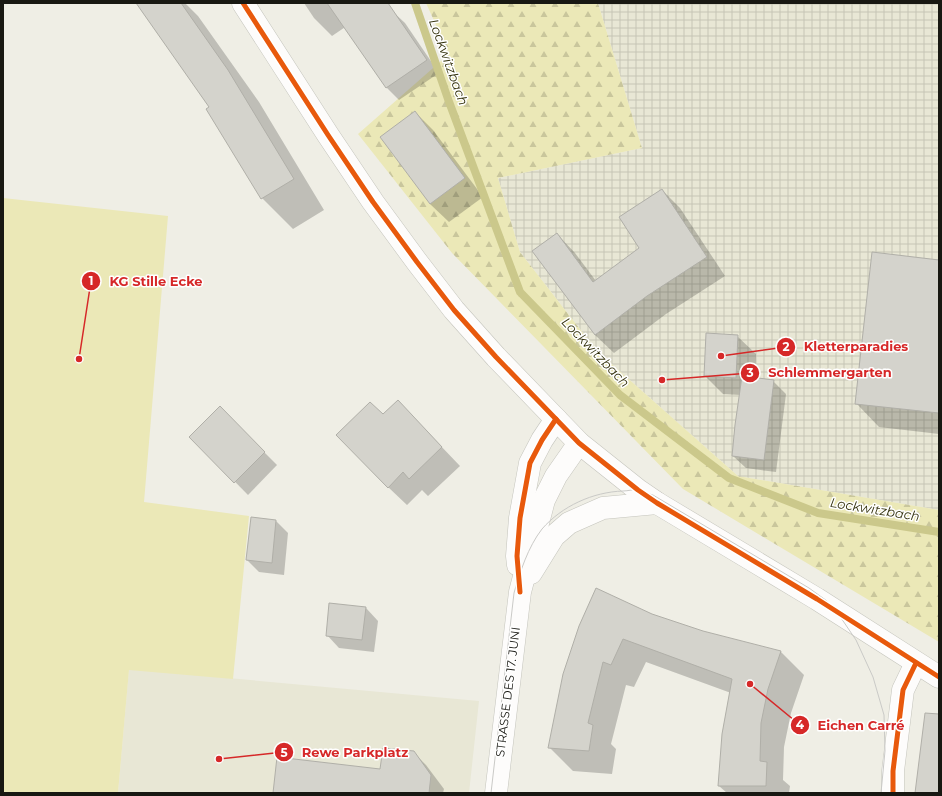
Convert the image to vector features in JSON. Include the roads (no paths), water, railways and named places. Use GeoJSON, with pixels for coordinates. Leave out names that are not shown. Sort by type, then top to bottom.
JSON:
{"type":"FeatureCollection","features":[{"type":"Feature","properties":{"kind":"street"},"geometry":{"type":"LineString","coordinates":[[244,3],[328,135],[416,262],[454,310],[579,443],[657,504],[817,599],[939,677]]}},
{"type":"Feature","properties":{"kind":"street","name":"STRASSE DES 17. JUNI"},"geometry":{"type":"LineString","coordinates":[[520,592],[517,556],[520,518],[530,464],[542,440],[556,419]]}},
{"type":"Feature","properties":{"kind":"street","name":"STRASSE DES 17. JUNI"},"geometry":{"type":"LineString","coordinates":[[496,793],[520,592],[544,500],[556,476],[579,443]]}},
{"type":"Feature","properties":{"kind":"street"},"geometry":{"type":"LineString","coordinates":[[520,592],[554,536],[569,524],[603,508],[657,504]]}},
{"type":"Feature","properties":{"kind":"street"},"geometry":{"type":"LineString","coordinates":[[893,793],[893,771],[903,690],[916,663]]}},
{"type":"Feature","properties":{"kind":"waterway","name":"Lockwitzbach"},"geometry":{"type":"LineString","coordinates":[[415,3],[448,99],[520,292],[620,395],[729,478],[818,513],[939,532]]}},
{"type":"Feature","properties":{"kind":"tram line"},"geometry":{"type":"LineString","coordinates":[[491,793],[514,593],[529,552],[542,529],[569,507],[589,497],[600,494],[635,490],[640,490],[653,495],[809,588],[827,601],[837,612],[856,640],[873,677],[884,715],[885,751],[881,793]]}},
{"type":"Feature","properties":{"kind":"place","name":"Kletterparadies"},"geometry":{"type":"Point","coordinates":[721,356]}},
{"type":"Feature","properties":{"kind":"place","name":"KG Stille Ecke"},"geometry":{"type":"Point","coordinates":[79,359]}},
{"type":"Feature","properties":{"kind":"place","name":"Schlemmergarten"},"geometry":{"type":"Point","coordinates":[662,380]}},
{"type":"Feature","properties":{"kind":"place","name":"Eichen Carré"},"geometry":{"type":"Point","coordinates":[750,684]}},
{"type":"Feature","properties":{"kind":"place","name":"Rewe Parkplatz"},"geometry":{"type":"Point","coordinates":[219,759]}}]}
